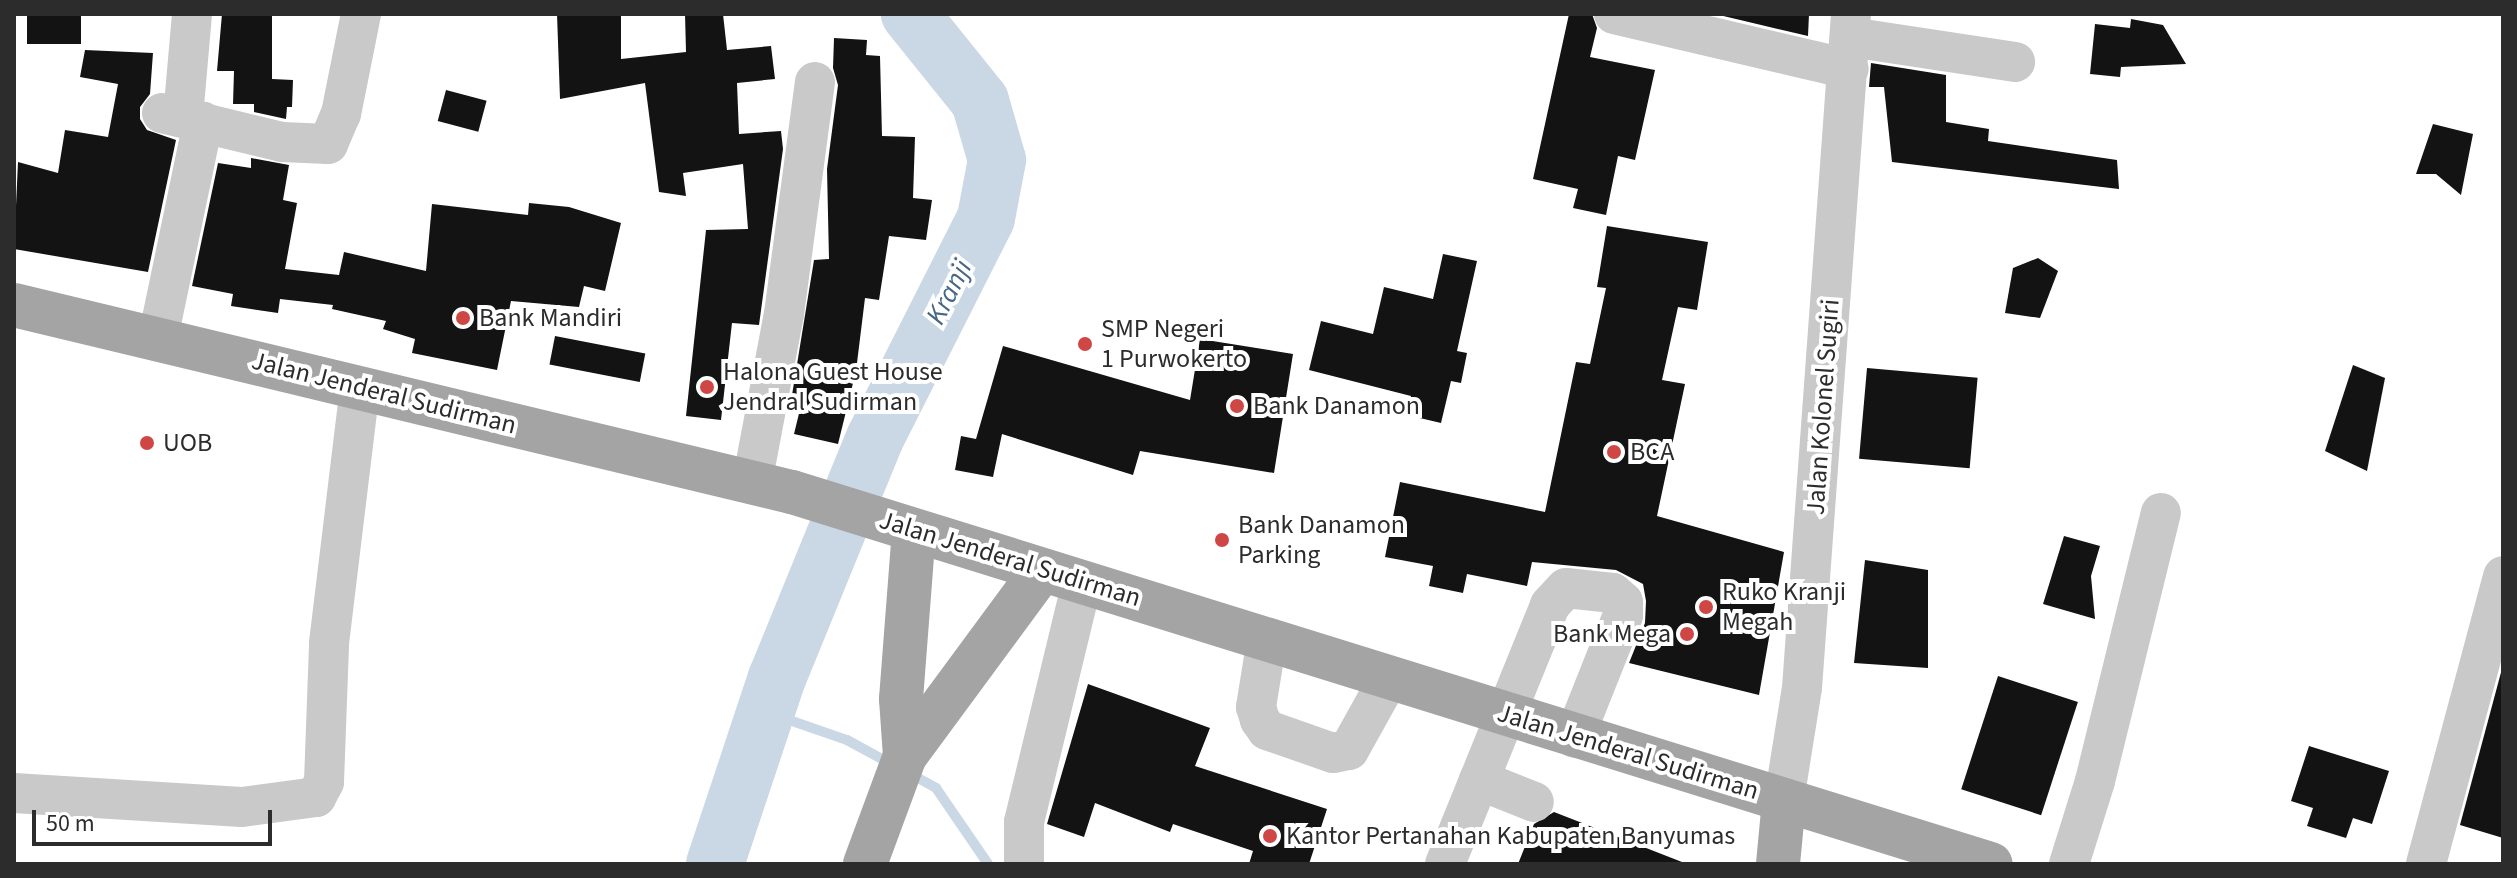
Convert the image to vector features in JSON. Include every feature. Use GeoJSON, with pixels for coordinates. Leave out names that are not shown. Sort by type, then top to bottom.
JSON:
{"type":"FeatureCollection","features":[{"type":"Feature","properties":{"kind":"main road","name":"Jalan Jenderal Sudirman"},"geometry":{"type":"LineString","coordinates":[[14,305],[772,487],[1267,639],[1574,738],[1991,864]]}},
{"type":"Feature","properties":{"kind":"main road"},"geometry":{"type":"LineString","coordinates":[[865,864],[899,772],[904,528]]}},
{"type":"Feature","properties":{"kind":"main road"},"geometry":{"type":"LineString","coordinates":[[899,772],[1062,576]]}},
{"type":"Feature","properties":{"kind":"main road"},"geometry":{"type":"LineString","coordinates":[[1778,864],[1784,800]]}},
{"type":"Feature","properties":{"kind":"street"},"geometry":{"type":"LineString","coordinates":[[158,338],[192,14]]}},
{"type":"Feature","properties":{"kind":"street"},"geometry":{"type":"LineString","coordinates":[[183,117],[282,142],[328,144],[341,114],[361,14]]}},
{"type":"Feature","properties":{"kind":"street"},"geometry":{"type":"LineString","coordinates":[[1614,14],[2015,62]]}},
{"type":"Feature","properties":{"kind":"street","name":"Jalan Kolonel Sugiri"},"geometry":{"type":"LineString","coordinates":[[1784,800],[1802,688],[1850,40]]}},
{"type":"Feature","properties":{"kind":"street"},"geometry":{"type":"LineString","coordinates":[[772,487],[784,314],[815,82]]}},
{"type":"Feature","properties":{"kind":"street"},"geometry":{"type":"LineString","coordinates":[[14,793],[242,807],[316,797],[324,782],[329,643],[360,387]]}},
{"type":"Feature","properties":{"kind":"street"},"geometry":{"type":"LineString","coordinates":[[2069,864],[2095,781],[2161,513]]}},
{"type":"Feature","properties":{"kind":"street"},"geometry":{"type":"LineString","coordinates":[[1024,864],[1024,822],[1062,576]]}},
{"type":"Feature","properties":{"kind":"street"},"geometry":{"type":"LineString","coordinates":[[2426,864],[2503,576]]}},
{"type":"Feature","properties":{"kind":"street"},"geometry":{"type":"LineString","coordinates":[[1445,864],[1508,715],[1550,605],[1566,588],[1613,593],[1623,602],[1623,615],[1574,738]]}},
{"type":"Feature","properties":{"kind":"street"},"geometry":{"type":"LineString","coordinates":[[1267,639],[1256,707],[1260,720],[1267,730],[1333,753],[1349,750],[1389,678]]}},
{"type":"Feature","properties":{"kind":"street"},"geometry":{"type":"LineString","coordinates":[[1479,780],[1534,802]]}},
{"type":"Feature","properties":{"kind":"building"},"geometry":{"type":"Polygon","coordinates":[[[27,14],[81,14],[81,44],[27,44],[27,14]]]}},
{"type":"Feature","properties":{"kind":"building"},"geometry":{"type":"Polygon","coordinates":[[[222,14],[272,14],[272,79],[293,80],[292,107],[287,107],[286,119],[254,112],[254,104],[233,104],[234,71],[217,71],[222,14]]]}},
{"type":"Feature","properties":{"kind":"building"},"geometry":{"type":"Polygon","coordinates":[[[557,14],[621,14],[621,59],[686,52],[685,14],[723,14],[727,50],[771,46],[775,79],[737,83],[739,134],[781,131],[783,149],[759,325],[732,323],[721,420],[686,416],[706,230],[748,229],[743,164],[683,173],[686,196],[659,192],[645,83],[560,99],[557,14]]]}},
{"type":"Feature","properties":{"kind":"building"},"geometry":{"type":"Polygon","coordinates":[[[1569,14],[1592,14],[1597,28],[1590,57],[1655,70],[1635,160],[1618,156],[1606,215],[1573,208],[1578,189],[1533,179],[1569,14]]]}},
{"type":"Feature","properties":{"kind":"building"},"geometry":{"type":"Polygon","coordinates":[[[1715,14],[1809,14],[1808,36],[1715,14]]]}},
{"type":"Feature","properties":{"kind":"building"},"geometry":{"type":"Polygon","coordinates":[[[2131,19],[2163,25],[2186,64],[2121,67],[2120,77],[2090,74],[2095,24],[2130,28],[2131,19]]]}},
{"type":"Feature","properties":{"kind":"building"},"geometry":{"type":"Polygon","coordinates":[[[834,38],[867,40],[866,55],[880,56],[882,136],[915,137],[913,198],[932,200],[926,240],[889,236],[879,300],[865,298],[856,371],[838,444],[794,434],[803,397],[792,395],[814,260],[829,259],[827,169],[838,85],[833,68],[834,38]]]}},
{"type":"Feature","properties":{"kind":"building"},"geometry":{"type":"Polygon","coordinates":[[[85,50],[153,53],[150,94],[140,107],[140,119],[147,130],[176,140],[148,272],[14,249],[18,162],[58,173],[65,130],[108,137],[118,84],[80,77],[85,50]]]}},
{"type":"Feature","properties":{"kind":"building"},"geometry":{"type":"Polygon","coordinates":[[[1871,63],[1946,75],[1946,122],[1989,129],[1988,141],[2117,160],[2119,189],[1892,162],[1884,87],[1869,87],[1871,63]]]}},
{"type":"Feature","properties":{"kind":"building"},"geometry":{"type":"Polygon","coordinates":[[[446,90],[487,101],[478,132],[438,121],[446,90]]]}},
{"type":"Feature","properties":{"kind":"building"},"geometry":{"type":"Polygon","coordinates":[[[2433,124],[2473,134],[2461,195],[2436,174],[2416,174],[2433,124]]]}},
{"type":"Feature","properties":{"kind":"building"},"geometry":{"type":"Polygon","coordinates":[[[251,158],[289,165],[283,200],[297,203],[285,269],[339,275],[344,252],[426,271],[432,204],[528,215],[529,203],[569,207],[621,223],[605,291],[584,286],[579,307],[511,301],[497,370],[412,353],[415,339],[383,329],[386,321],[332,309],[333,305],[280,299],[278,313],[231,306],[233,294],[192,286],[218,163],[251,168],[251,158]]]}},
{"type":"Feature","properties":{"kind":"building"},"geometry":{"type":"Polygon","coordinates":[[[1607,226],[1708,242],[1697,310],[1678,307],[1662,380],[1685,384],[1657,516],[1784,552],[1759,695],[1629,663],[1645,623],[1646,601],[1643,584],[1616,570],[1532,562],[1527,586],[1467,574],[1463,593],[1429,586],[1433,566],[1385,557],[1400,482],[1545,512],[1576,362],[1590,364],[1606,288],[1597,287],[1607,226]]]}},
{"type":"Feature","properties":{"kind":"building"},"geometry":{"type":"Polygon","coordinates":[[[1443,254],[1477,261],[1457,351],[1467,353],[1461,383],[1451,381],[1441,423],[1407,415],[1411,396],[1309,370],[1321,321],[1373,334],[1384,287],[1433,299],[1443,254]]]}},
{"type":"Feature","properties":{"kind":"building"},"geometry":{"type":"Polygon","coordinates":[[[2038,258],[2058,271],[2040,318],[2005,313],[2013,268],[2038,258]]]}},
{"type":"Feature","properties":{"kind":"building"},"geometry":{"type":"Polygon","coordinates":[[[555,336],[645,354],[640,382],[549,364],[555,336]]]}},
{"type":"Feature","properties":{"kind":"building"},"geometry":{"type":"Polygon","coordinates":[[[1200,339],[1293,354],[1274,473],[1140,451],[1133,475],[1002,434],[993,477],[955,470],[961,436],[976,439],[1003,346],[1190,400],[1200,339]]]}},
{"type":"Feature","properties":{"kind":"building"},"geometry":{"type":"Polygon","coordinates":[[[2353,365],[2385,378],[2367,471],[2325,451],[2353,365]]]}},
{"type":"Feature","properties":{"kind":"building"},"geometry":{"type":"Polygon","coordinates":[[[1867,368],[1978,378],[1970,468],[1859,459],[1867,368]]]}},
{"type":"Feature","properties":{"kind":"building"},"geometry":{"type":"Polygon","coordinates":[[[2064,536],[2100,546],[2091,576],[2095,619],[2043,604],[2064,536]]]}},
{"type":"Feature","properties":{"kind":"building"},"geometry":{"type":"Polygon","coordinates":[[[1865,560],[1928,570],[1928,668],[1854,663],[1865,560]]]}},
{"type":"Feature","properties":{"kind":"building"},"geometry":{"type":"Polygon","coordinates":[[[2503,665],[2503,838],[2460,825],[2503,665]]]}},
{"type":"Feature","properties":{"kind":"building"},"geometry":{"type":"Polygon","coordinates":[[[1998,676],[2078,702],[2041,815],[1961,789],[1998,676]]]}},
{"type":"Feature","properties":{"kind":"building"},"geometry":{"type":"Polygon","coordinates":[[[1088,684],[1210,728],[1195,766],[1327,809],[1309,864],[1249,864],[1253,851],[1173,824],[1170,832],[1095,803],[1084,837],[1047,824],[1088,684]]]}},
{"type":"Feature","properties":{"kind":"building"},"geometry":{"type":"Polygon","coordinates":[[[2309,746],[2389,771],[2372,824],[2353,818],[2346,838],[2307,826],[2313,808],[2291,801],[2309,746]]]}},
{"type":"Feature","properties":{"kind":"building"},"geometry":{"type":"Polygon","coordinates":[[[1554,812],[1682,862],[1518,864],[1534,824],[1554,812]]]}},
{"type":"Feature","properties":{"kind":"waterway","name":"Kranji"},"geometry":{"type":"LineString","coordinates":[[715,864],[777,678],[875,438],[986,218],[997,160],[980,101],[910,14]]}},
{"type":"Feature","properties":{"kind":"waterway","name":"Kranji"},"geometry":{"type":"LineString","coordinates":[[766,712],[847,740],[893,765]]}},
{"type":"Feature","properties":{"kind":"waterway","name":"Kranji"},"geometry":{"type":"LineString","coordinates":[[911,774],[936,788],[988,864]]}},
{"type":"Feature","properties":{"kind":"place","name":"Bank Mandiri"},"geometry":{"type":"Point","coordinates":[463,318]}},
{"type":"Feature","properties":{"kind":"place","name":"SMP Negeri 1 Purwokerto"},"geometry":{"type":"Point","coordinates":[1085,344]}},
{"type":"Feature","properties":{"kind":"place","name":"Halona Guest House Jendral Sudirman"},"geometry":{"type":"Point","coordinates":[707,387]}},
{"type":"Feature","properties":{"kind":"place","name":"Bank Danamon"},"geometry":{"type":"Point","coordinates":[1237,406]}},
{"type":"Feature","properties":{"kind":"place","name":"UOB"},"geometry":{"type":"Point","coordinates":[147,443]}},
{"type":"Feature","properties":{"kind":"place","name":"BCA"},"geometry":{"type":"Point","coordinates":[1614,452]}},
{"type":"Feature","properties":{"kind":"place","name":"Bank Danamon Parking"},"geometry":{"type":"Point","coordinates":[1222,540]}},
{"type":"Feature","properties":{"kind":"place","name":"Ruko Kranji Megah"},"geometry":{"type":"Point","coordinates":[1706,607]}},
{"type":"Feature","properties":{"kind":"place","name":"Bank Mega"},"geometry":{"type":"Point","coordinates":[1687,634]}},
{"type":"Feature","properties":{"kind":"place","name":"Kantor Pertanahan Kabupaten Banyumas"},"geometry":{"type":"Point","coordinates":[1270,836]}}]}
